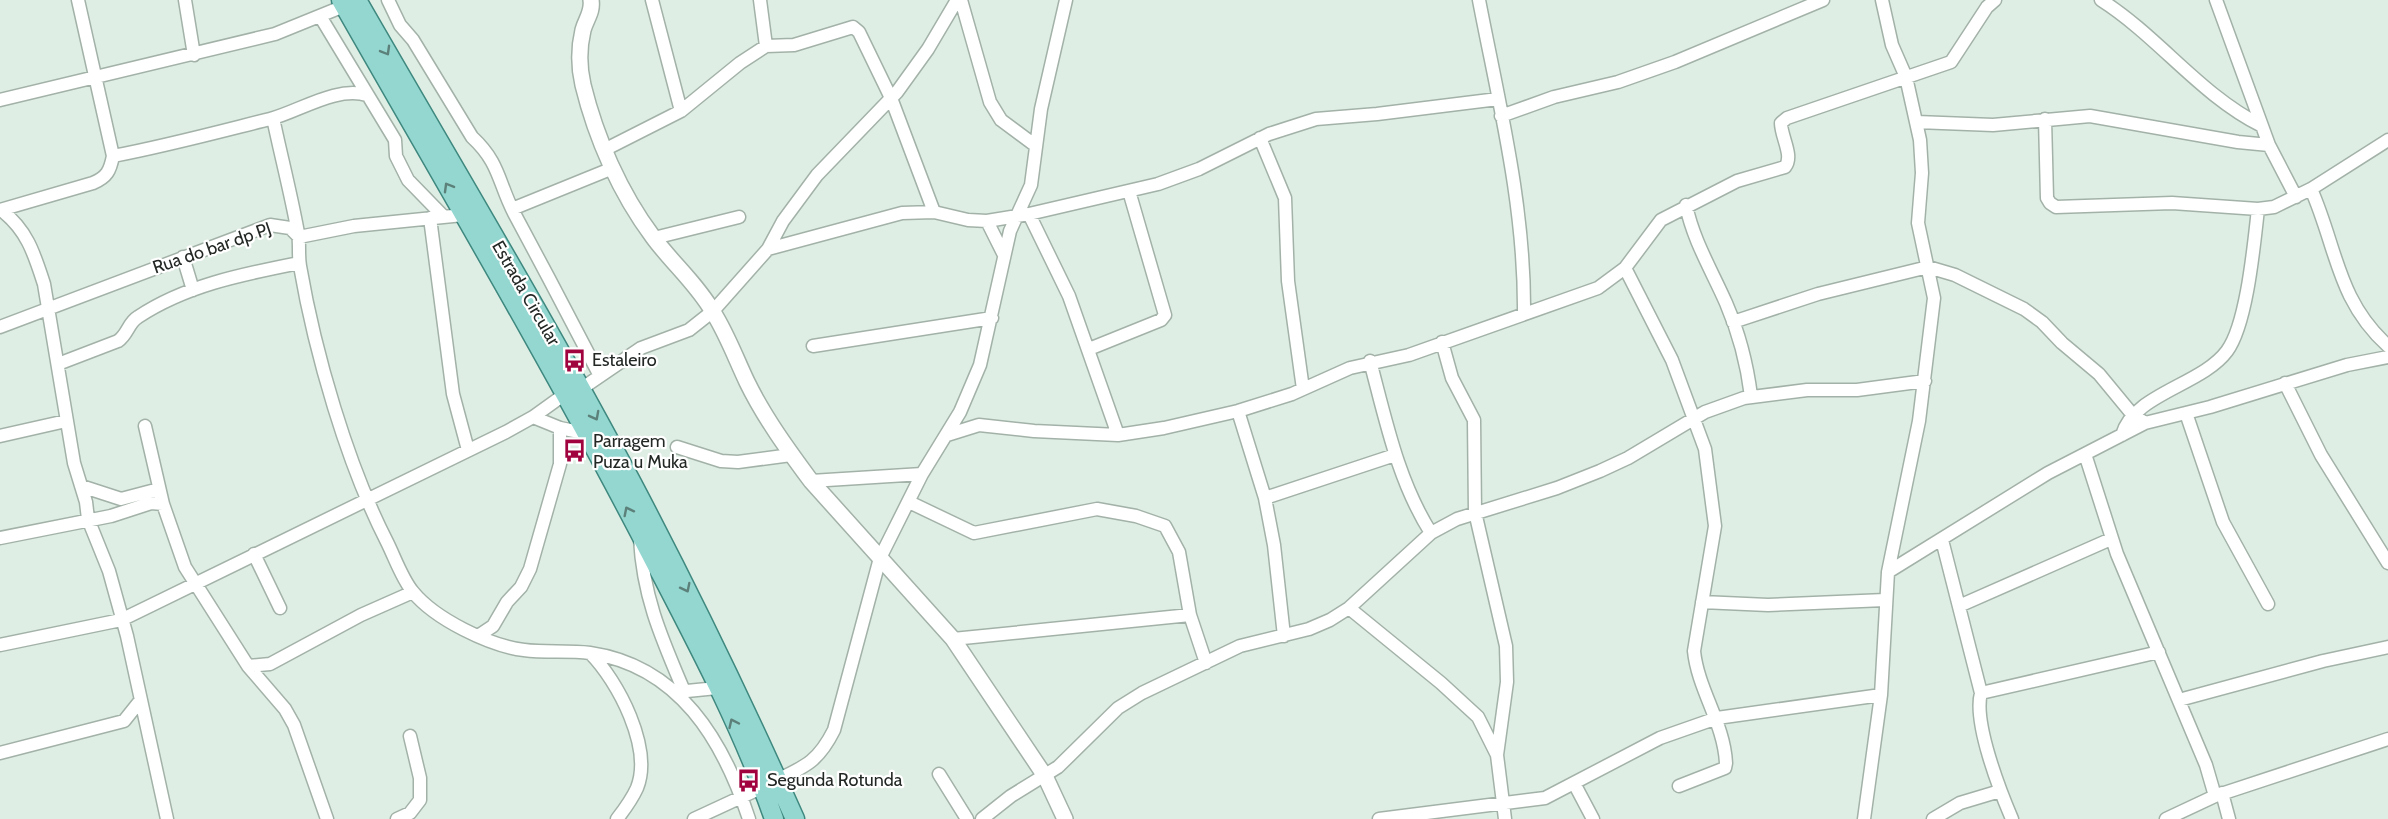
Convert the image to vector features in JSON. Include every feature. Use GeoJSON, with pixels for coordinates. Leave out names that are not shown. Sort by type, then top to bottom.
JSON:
{"type":"FeatureCollection","features":[{"type":"Feature","properties":{"kind":"main road","name":"Estrada Circular"},"geometry":{"type":"LineString","coordinates":[[347,2],[464,215],[573,391],[589,434],[717,688],[770,783],[795,819]]}},
{"type":"Feature","properties":{"kind":"main road","name":"Estrada Circular"},"geometry":{"type":"LineString","coordinates":[[347,2],[573,391],[705,625],[770,783],[774,819]]}},
{"type":"Feature","properties":{"kind":"street"},"geometry":{"type":"LineString","coordinates":[[0,210],[93,183],[106,177],[113,156],[78,0]]}},
{"type":"Feature","properties":{"kind":"street"},"geometry":{"type":"LineString","coordinates":[[185,0],[194,55]]}},
{"type":"Feature","properties":{"kind":"street"},"geometry":{"type":"LineString","coordinates":[[388,0],[400,25],[413,40],[472,137],[484,148],[501,177],[512,209],[600,376]]}},
{"type":"Feature","properties":{"kind":"street"},"geometry":{"type":"LineString","coordinates":[[591,0],[580,55],[583,84],[604,150],[629,201],[654,238],[689,278],[713,311],[748,384],[791,455],[811,481],[953,639],[1045,776],[1065,819]]}},
{"type":"Feature","properties":{"kind":"street"},"geometry":{"type":"LineString","coordinates":[[652,0],[681,111]]}},
{"type":"Feature","properties":{"kind":"street"},"geometry":{"type":"LineString","coordinates":[[760,0],[766,46]]}},
{"type":"Feature","properties":{"kind":"street"},"geometry":{"type":"LineString","coordinates":[[0,645],[121,620],[533,417],[641,348],[689,330],[713,311],[768,249],[783,221],[817,175],[891,98],[928,49],[958,0]]}},
{"type":"Feature","properties":{"kind":"street"},"geometry":{"type":"LineString","coordinates":[[958,0],[990,102],[1000,120],[1036,146]]}},
{"type":"Feature","properties":{"kind":"street"},"geometry":{"type":"LineString","coordinates":[[694,819],[809,765],[824,750],[834,730],[880,558],[922,474],[960,412],[980,365],[1010,231],[1023,215],[1031,185],[1036,146],[1066,0]]}},
{"type":"Feature","properties":{"kind":"street"},"geometry":{"type":"LineString","coordinates":[[1479,0],[1514,171],[1522,242],[1524,313]]}},
{"type":"Feature","properties":{"kind":"street"},"geometry":{"type":"LineString","coordinates":[[1501,116],[1554,97],[1618,82],[1675,62],[1796,5],[1823,0]]}},
{"type":"Feature","properties":{"kind":"street"},"geometry":{"type":"LineString","coordinates":[[1864,819],[1881,695],[1888,573],[1906,491],[1925,381],[1934,298],[1918,224],[1923,173],[1917,122],[1906,77],[1892,45],[1882,0]]}},
{"type":"Feature","properties":{"kind":"street"},"geometry":{"type":"LineString","coordinates":[[947,435],[979,424],[1099,435],[1118,435],[1164,428],[1238,411],[1303,389],[1370,361],[1409,355],[1598,288],[1625,268],[1654,227],[1686,205],[1737,181],[1785,167],[1788,155],[1781,123],[1787,118],[1952,62],[1987,7],[1995,0]]}},
{"type":"Feature","properties":{"kind":"street"},"geometry":{"type":"LineString","coordinates":[[2101,0],[2145,31],[2195,81],[2262,126]]}},
{"type":"Feature","properties":{"kind":"street"},"geometry":{"type":"LineString","coordinates":[[2216,0],[2244,71],[2269,145],[2296,197]]}},
{"type":"Feature","properties":{"kind":"street"},"geometry":{"type":"LineString","coordinates":[[0,100],[275,34],[320,16],[347,2]]}},
{"type":"Feature","properties":{"kind":"street"},"geometry":{"type":"LineString","coordinates":[[320,16],[361,89],[395,140],[396,156],[408,180],[444,217]]}},
{"type":"Feature","properties":{"kind":"street"},"geometry":{"type":"LineString","coordinates":[[604,150],[681,111],[740,63],[766,46],[794,45],[853,27],[859,32],[891,98],[934,212]]}},
{"type":"Feature","properties":{"kind":"street"},"geometry":{"type":"LineString","coordinates":[[113,156],[273,118],[318,101],[361,89]]}},
{"type":"Feature","properties":{"kind":"street"},"geometry":{"type":"LineString","coordinates":[[768,249],[902,213],[934,212],[968,220],[987,221],[1023,215],[1158,184],[1199,169],[1260,138],[1316,118],[1377,114],[1498,99]]}},
{"type":"Feature","properties":{"kind":"street"},"geometry":{"type":"LineString","coordinates":[[1917,122],[1993,124],[2090,116],[2160,130],[2269,145]]}},
{"type":"Feature","properties":{"kind":"street"},"geometry":{"type":"LineString","coordinates":[[273,118],[299,237],[299,262],[328,382],[366,501],[413,592],[438,613],[496,645],[525,651],[589,653],[623,661],[680,692],[717,688]]}},
{"type":"Feature","properties":{"kind":"street"},"geometry":{"type":"LineString","coordinates":[[2045,119],[2047,198],[2056,207],[2172,203],[2258,209],[2274,207],[2311,189],[2388,140]]}},
{"type":"Feature","properties":{"kind":"street"},"geometry":{"type":"LineString","coordinates":[[1260,138],[1285,198],[1288,281],[1303,389]]}},
{"type":"Feature","properties":{"kind":"street"},"geometry":{"type":"LineString","coordinates":[[512,209],[613,168]]}},
{"type":"Feature","properties":{"kind":"street"},"geometry":{"type":"LineString","coordinates":[[2311,189],[2329,233],[2341,280],[2373,332],[2388,346]]}},
{"type":"Feature","properties":{"kind":"street"},"geometry":{"type":"LineString","coordinates":[[1089,349],[1161,320],[1165,315],[1129,191]]}},
{"type":"Feature","properties":{"kind":"street"},"geometry":{"type":"LineString","coordinates":[[18,224],[20,204]]}},
{"type":"Feature","properties":{"kind":"street"},"geometry":{"type":"LineString","coordinates":[[1686,205],[1690,226],[1733,322],[1744,356],[1752,396]]}},
{"type":"Feature","properties":{"kind":"street"},"geometry":{"type":"LineString","coordinates":[[2122,435],[2132,414],[2205,371],[2226,353],[2232,344],[2240,319],[2258,209]]}},
{"type":"Feature","properties":{"kind":"street"},"geometry":{"type":"LineString","coordinates":[[0,210],[18,224],[36,259],[48,308],[66,421],[88,519],[109,571],[167,819]]}},
{"type":"Feature","properties":{"kind":"street","name":"Rua do bar dp PJ"},"geometry":{"type":"LineString","coordinates":[[0,327],[270,225],[290,228],[299,237],[354,226],[464,215]]}},
{"type":"Feature","properties":{"kind":"street"},"geometry":{"type":"LineString","coordinates":[[1023,215],[1069,296],[1118,435]]}},
{"type":"Feature","properties":{"kind":"street"},"geometry":{"type":"LineString","coordinates":[[654,238],[739,217]]}},
{"type":"Feature","properties":{"kind":"street"},"geometry":{"type":"LineString","coordinates":[[430,218],[451,383],[468,450]]}},
{"type":"Feature","properties":{"kind":"street"},"geometry":{"type":"LineString","coordinates":[[987,221],[1004,255]]}},
{"type":"Feature","properties":{"kind":"street"},"geometry":{"type":"LineString","coordinates":[[183,257],[193,290]]}},
{"type":"Feature","properties":{"kind":"street"},"geometry":{"type":"LineString","coordinates":[[58,364],[118,341],[126,335],[137,317],[193,290],[238,275],[299,262]]}},
{"type":"Feature","properties":{"kind":"street"},"geometry":{"type":"LineString","coordinates":[[1733,322],[1818,294],[1928,267],[1955,275],[2024,309],[2042,322],[2062,343],[2099,374],[2132,414],[2145,423]]}},
{"type":"Feature","properties":{"kind":"street"},"geometry":{"type":"LineString","coordinates":[[1625,268],[1668,350],[1695,418],[1705,449],[1716,514],[1695,660],[1717,718],[1726,757],[1725,768],[1679,786]]}},
{"type":"Feature","properties":{"kind":"street"},"geometry":{"type":"LineString","coordinates":[[813,346],[992,318]]}},
{"type":"Feature","properties":{"kind":"street"},"geometry":{"type":"LineString","coordinates":[[1442,342],[1452,378],[1473,420],[1475,512],[1506,646],[1507,682],[1497,755],[1505,819]]}},
{"type":"Feature","properties":{"kind":"street"},"geometry":{"type":"LineString","coordinates":[[1888,573],[2048,473],[2145,423],[2186,414],[2347,365],[2388,357]]}},
{"type":"Feature","properties":{"kind":"street"},"geometry":{"type":"LineString","coordinates":[[1370,361],[1395,455],[1413,505],[1431,534]]}},
{"type":"Feature","properties":{"kind":"street"},"geometry":{"type":"LineString","coordinates":[[982,819],[1011,796],[1045,776],[1118,708],[1240,646],[1309,629],[1349,609],[1431,534],[1475,512],[1557,488],[1600,471],[1629,458],[1719,406],[1752,396],[1808,390],[1857,390],[1925,381]]}},
{"type":"Feature","properties":{"kind":"street"},"geometry":{"type":"LineString","coordinates":[[2285,383],[2321,455],[2388,564]]}},
{"type":"Feature","properties":{"kind":"street"},"geometry":{"type":"LineString","coordinates":[[1238,411],[1265,498],[1274,544],[1284,636]]}},
{"type":"Feature","properties":{"kind":"street"},"geometry":{"type":"LineString","coordinates":[[960,412],[979,424]]}},
{"type":"Feature","properties":{"kind":"street"},"geometry":{"type":"LineString","coordinates":[[2186,414],[2223,522],[2268,604]]}},
{"type":"Feature","properties":{"kind":"street"},"geometry":{"type":"LineString","coordinates":[[533,417],[560,428],[589,434]]}},
{"type":"Feature","properties":{"kind":"street"},"geometry":{"type":"LineString","coordinates":[[1099,435],[1110,417]]}},
{"type":"Feature","properties":{"kind":"street"},"geometry":{"type":"LineString","coordinates":[[0,436],[66,421]]}},
{"type":"Feature","properties":{"kind":"street"},"geometry":{"type":"LineString","coordinates":[[145,426],[163,504],[184,567],[248,666],[285,709],[294,725],[327,819]]}},
{"type":"Feature","properties":{"kind":"street"},"geometry":{"type":"LineString","coordinates":[[478,636],[493,626],[507,602],[521,587],[530,568],[560,464],[560,428]]}},
{"type":"Feature","properties":{"kind":"street"},"geometry":{"type":"LineString","coordinates":[[677,447],[729,462],[791,455]]}},
{"type":"Feature","properties":{"kind":"street"},"geometry":{"type":"LineString","coordinates":[[2085,454],[2111,539],[2229,819]]}},
{"type":"Feature","properties":{"kind":"street"},"geometry":{"type":"LineString","coordinates":[[1265,498],[1395,455]]}},
{"type":"Feature","properties":{"kind":"street"},"geometry":{"type":"LineString","coordinates":[[811,481],[922,474]]}},
{"type":"Feature","properties":{"kind":"street"},"geometry":{"type":"LineString","coordinates":[[81,486],[121,499],[159,489]]}},
{"type":"Feature","properties":{"kind":"street"},"geometry":{"type":"LineString","coordinates":[[909,502],[974,533],[1097,509],[1156,521],[1169,530],[1179,552],[1190,615],[1206,663]]}},
{"type":"Feature","properties":{"kind":"street"},"geometry":{"type":"LineString","coordinates":[[0,538],[111,516],[151,503],[163,504]]}},
{"type":"Feature","properties":{"kind":"street"},"geometry":{"type":"LineString","coordinates":[[639,532],[645,592],[680,692],[710,731],[742,797],[749,819]]}},
{"type":"Feature","properties":{"kind":"street"},"geometry":{"type":"LineString","coordinates":[[1959,606],[2111,539]]}},
{"type":"Feature","properties":{"kind":"street"},"geometry":{"type":"LineString","coordinates":[[1942,540],[1981,693],[1978,704],[1980,720],[2000,791],[2012,819]]}},
{"type":"Feature","properties":{"kind":"street"},"geometry":{"type":"LineString","coordinates":[[254,554],[280,608]]}},
{"type":"Feature","properties":{"kind":"street"},"geometry":{"type":"LineString","coordinates":[[248,666],[270,664],[361,615],[413,592]]}},
{"type":"Feature","properties":{"kind":"street"},"geometry":{"type":"LineString","coordinates":[[1702,602],[1768,605],[1885,600]]}},
{"type":"Feature","properties":{"kind":"street"},"geometry":{"type":"LineString","coordinates":[[1349,609],[1441,683],[1478,717],[1497,755]]}},
{"type":"Feature","properties":{"kind":"street"},"geometry":{"type":"LineString","coordinates":[[953,639],[1190,615]]}},
{"type":"Feature","properties":{"kind":"street"},"geometry":{"type":"LineString","coordinates":[[2179,700],[2323,661],[2388,647]]}},
{"type":"Feature","properties":{"kind":"street"},"geometry":{"type":"LineString","coordinates":[[1981,693],[2159,652]]}},
{"type":"Feature","properties":{"kind":"street"},"geometry":{"type":"LineString","coordinates":[[589,653],[605,669],[635,730],[640,762],[638,786],[617,819]]}},
{"type":"Feature","properties":{"kind":"street"},"geometry":{"type":"LineString","coordinates":[[264,686],[270,664]]}},
{"type":"Feature","properties":{"kind":"street"},"geometry":{"type":"LineString","coordinates":[[1378,819],[1545,798],[1575,785],[1660,738],[1717,718],[1881,695]]}},
{"type":"Feature","properties":{"kind":"street"},"geometry":{"type":"LineString","coordinates":[[0,753],[124,721],[140,701]]}},
{"type":"Feature","properties":{"kind":"street"},"geometry":{"type":"LineString","coordinates":[[124,721],[148,732]]}},
{"type":"Feature","properties":{"kind":"street"},"geometry":{"type":"LineString","coordinates":[[397,819],[410,813],[420,800],[420,778],[410,736]]}},
{"type":"Feature","properties":{"kind":"street"},"geometry":{"type":"LineString","coordinates":[[2166,819],[2218,795],[2388,739]]}},
{"type":"Feature","properties":{"kind":"street"},"geometry":{"type":"LineString","coordinates":[[939,774],[967,819]]}},
{"type":"Feature","properties":{"kind":"street"},"geometry":{"type":"LineString","coordinates":[[1575,785],[1593,819]]}},
{"type":"Feature","properties":{"kind":"street"},"geometry":{"type":"LineString","coordinates":[[1934,819],[1960,803],[2000,791]]}},
{"type":"Feature","properties":{"kind":"place","name":"Estaleiro"},"geometry":{"type":"Point","coordinates":[574,360]}},
{"type":"Feature","properties":{"kind":"place","name":"Parragem Puza u Muka"},"geometry":{"type":"Point","coordinates":[575,451]}},
{"type":"Feature","properties":{"kind":"place","name":"Segunda Rotunda"},"geometry":{"type":"Point","coordinates":[749,780]}}]}
